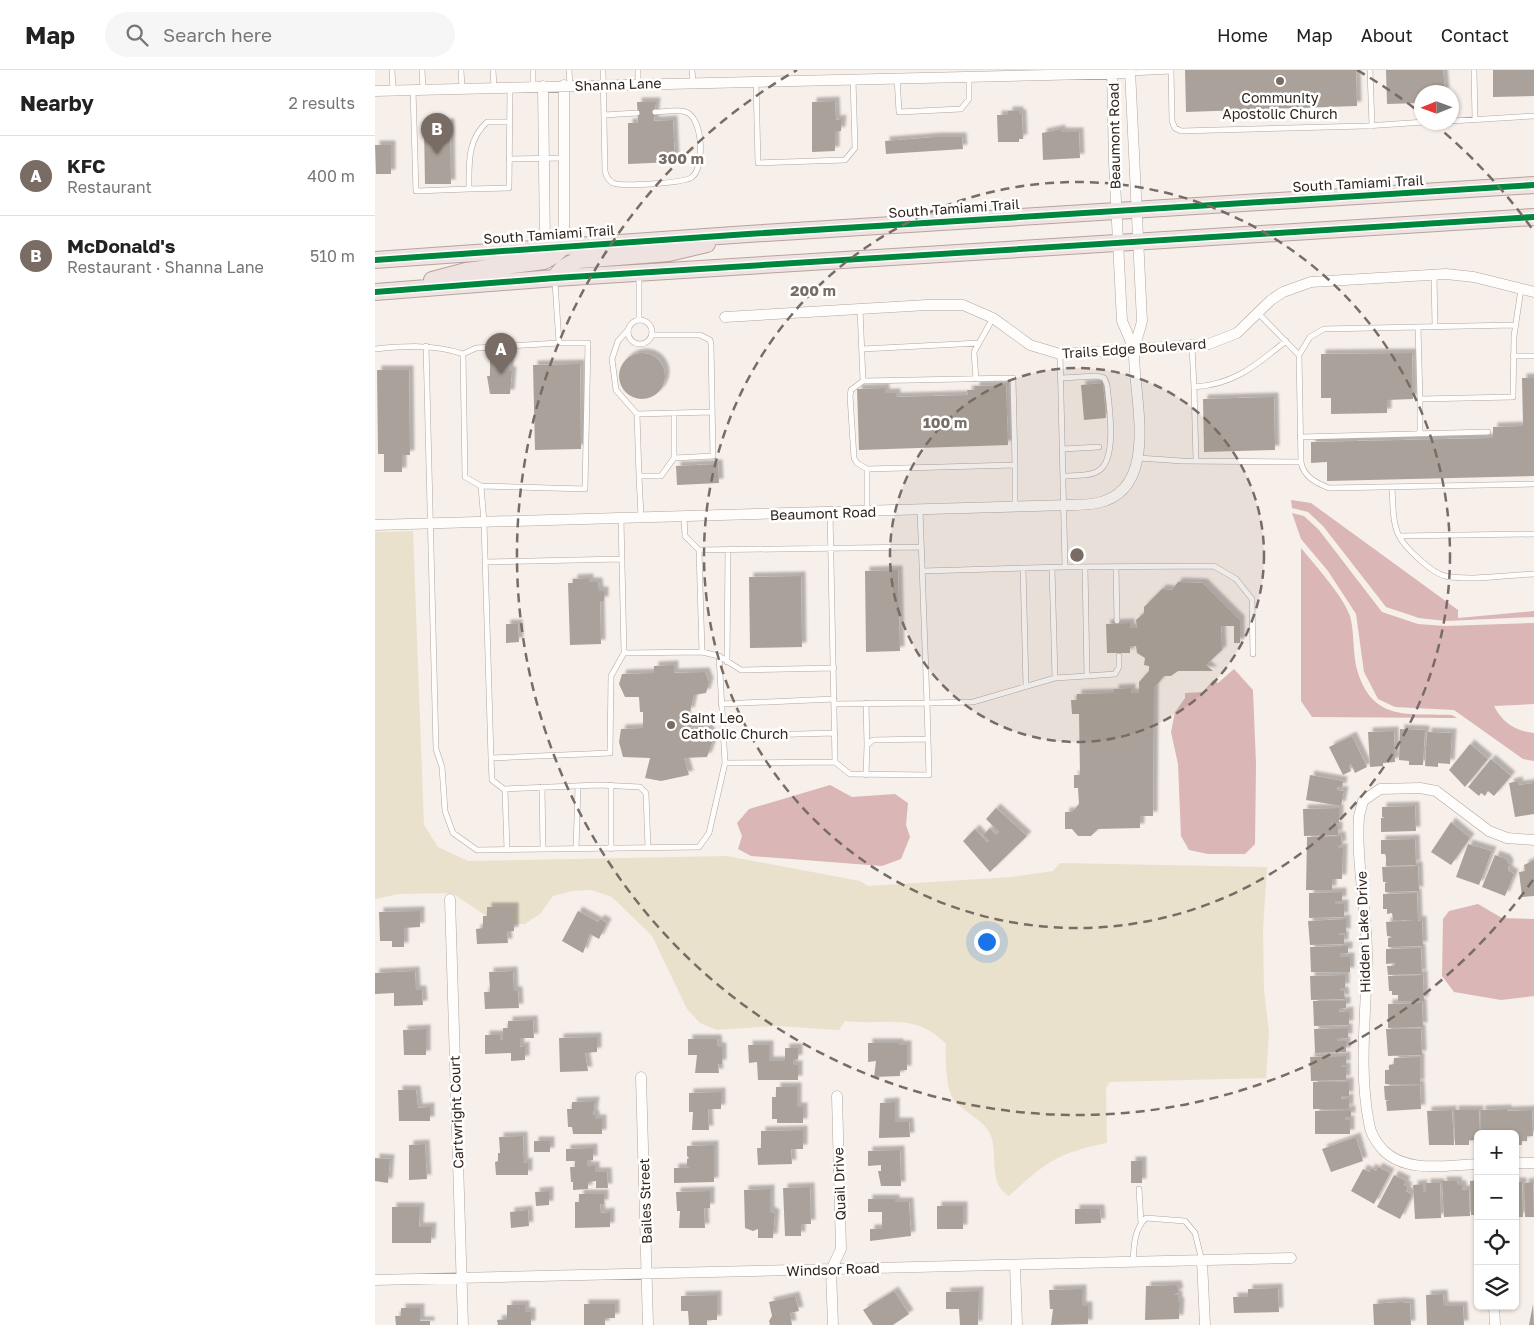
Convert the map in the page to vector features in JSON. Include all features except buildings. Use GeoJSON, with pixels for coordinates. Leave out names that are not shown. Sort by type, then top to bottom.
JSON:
{"type":"FeatureCollection","features":[{"type":"Feature","properties":{"kind":"main road","name":"South Tamiami Trail"},"geometry":{"type":"LineString","coordinates":[[375,260],[545,247],[1116,210],[1534,185]]}},
{"type":"Feature","properties":{"kind":"main road"},"geometry":{"type":"LineString","coordinates":[[375,292],[555,278],[1534,217]]}},
{"type":"Feature","properties":{"kind":"main road"},"geometry":{"type":"LineString","coordinates":[[555,278],[569,263],[579,260],[669,253],[748,234]]}},
{"type":"Feature","properties":{"kind":"main road"},"geometry":{"type":"LineString","coordinates":[[396,290],[466,271],[544,261],[564,246]]}},
{"type":"Feature","properties":{"kind":"street","name":"Beaumont Road"},"geometry":{"type":"LineString","coordinates":[[1112,71],[1117,243],[1122,321],[1134,349]]}},
{"type":"Feature","properties":{"kind":"street","name":"Shanna Lane"},"geometry":{"type":"LineString","coordinates":[[375,91],[1130,71]]}},
{"type":"Feature","properties":{"kind":"street","name":"Beaumont Road"},"geometry":{"type":"LineString","coordinates":[[375,525],[1015,507],[1097,504],[1109,499],[1123,490],[1133,475],[1139,458],[1134,349],[1142,322],[1130,71]]}},
{"type":"Feature","properties":{"kind":"street"},"geometry":{"type":"LineString","coordinates":[[564,246],[564,158],[567,85]]}},
{"type":"Feature","properties":{"kind":"street"},"geometry":{"type":"LineString","coordinates":[[538,86],[544,158],[545,247]]}},
{"type":"Feature","properties":{"kind":"street","name":"Trails Edge Boulevard"},"geometry":{"type":"LineString","coordinates":[[725,317],[860,309],[963,306],[993,318],[1030,345],[1060,354],[1192,345],[1223,340],[1237,333],[1283,292],[1311,282],[1434,275],[1474,277],[1534,292]]}},
{"type":"Feature","properties":{"kind":"street","name":"Hidden Lake Drive"},"geometry":{"type":"LineString","coordinates":[[1474,1164],[1418,1166],[1404,1163],[1383,1150],[1369,1126],[1364,1055],[1367,950],[1359,816],[1363,801],[1380,789],[1420,788],[1436,791],[1489,831],[1507,838],[1534,840]]}},
{"type":"Feature","properties":{"kind":"street","name":"Cartwright Court"},"geometry":{"type":"LineString","coordinates":[[450,899],[463,1325]]}},
{"type":"Feature","properties":{"kind":"street","name":"Bailes Street"},"geometry":{"type":"LineString","coordinates":[[641,1077],[648,1325]]}},
{"type":"Feature","properties":{"kind":"street","name":"Quail Drive"},"geometry":{"type":"LineString","coordinates":[[831,1270],[841,1249],[837,1096]]}},
{"type":"Feature","properties":{"kind":"street"},"geometry":{"type":"LineString","coordinates":[[1519,1163],[1534,1163]]}},
{"type":"Feature","properties":{"kind":"street","name":"Windsor Road"},"geometry":{"type":"LineString","coordinates":[[375,1280],[1291,1258]]}},
{"type":"Feature","properties":{"kind":"street"},"geometry":{"type":"LineString","coordinates":[[1202,1261],[1205,1325]]}},
{"type":"Feature","properties":{"kind":"street"},"geometry":{"type":"LineString","coordinates":[[1015,1265],[1017,1325]]}},
{"type":"Feature","properties":{"kind":"street"},"geometry":{"type":"LineString","coordinates":[[831,1270],[833,1325]]}},
{"type":"Feature","properties":{"kind":"street"},"geometry":{"type":"LineString","coordinates":[[1494,1310],[1495,1325]]}},
{"type":"Feature","properties":{"kind":"lane"},"geometry":{"type":"LineString","coordinates":[[392,70],[393,90]]}},
{"type":"Feature","properties":{"kind":"lane"},"geometry":{"type":"LineString","coordinates":[[422,70],[418,90],[415,191],[509,188],[510,87]]}},
{"type":"Feature","properties":{"kind":"lane"},"geometry":{"type":"LineString","coordinates":[[461,70],[462,88]]}},
{"type":"Feature","properties":{"kind":"lane"},"geometry":{"type":"LineString","coordinates":[[493,70],[494,87]]}},
{"type":"Feature","properties":{"kind":"lane"},"geometry":{"type":"LineString","coordinates":[[533,70],[538,86]]}},
{"type":"Feature","properties":{"kind":"lane"},"geometry":{"type":"LineString","coordinates":[[567,85],[569,70]]}},
{"type":"Feature","properties":{"kind":"lane"},"geometry":{"type":"LineString","coordinates":[[603,70],[605,171],[607,177],[612,182],[628,184],[690,179],[695,175],[699,160],[697,123],[685,112],[655,112]]}},
{"type":"Feature","properties":{"kind":"lane"},"geometry":{"type":"LineString","coordinates":[[638,70],[638,83]]}},
{"type":"Feature","properties":{"kind":"lane"},"geometry":{"type":"LineString","coordinates":[[692,70],[693,82]]}},
{"type":"Feature","properties":{"kind":"lane"},"geometry":{"type":"LineString","coordinates":[[1130,71],[1171,70],[1172,121],[1175,128],[1181,131],[1372,126],[1414,123]]}},
{"type":"Feature","properties":{"kind":"lane"},"geometry":{"type":"LineString","coordinates":[[1370,70],[1372,126]]}},
{"type":"Feature","properties":{"kind":"lane"},"geometry":{"type":"LineString","coordinates":[[1474,70],[1475,119]]}},
{"type":"Feature","properties":{"kind":"lane"},"geometry":{"type":"LineString","coordinates":[[897,77],[899,112],[961,109],[969,99],[969,75]]}},
{"type":"Feature","properties":{"kind":"lane"},"geometry":{"type":"LineString","coordinates":[[756,80],[758,163],[845,160],[855,148],[853,78]]}},
{"type":"Feature","properties":{"kind":"lane"},"geometry":{"type":"LineString","coordinates":[[604,115],[637,113]]}},
{"type":"Feature","properties":{"kind":"lane"},"geometry":{"type":"LineString","coordinates":[[1459,120],[1534,116]]}},
{"type":"Feature","properties":{"kind":"lane"},"geometry":{"type":"LineString","coordinates":[[469,190],[469,161],[474,137],[487,122],[509,122]]}},
{"type":"Feature","properties":{"kind":"lane"},"geometry":{"type":"LineString","coordinates":[[509,159],[564,158]]}},
{"type":"Feature","properties":{"kind":"lane"},"geometry":{"type":"LineString","coordinates":[[639,273],[639,319]]}},
{"type":"Feature","properties":{"kind":"lane"},"geometry":{"type":"LineString","coordinates":[[1434,275],[1435,326]]}},
{"type":"Feature","properties":{"kind":"lane"},"geometry":{"type":"LineString","coordinates":[[555,278],[559,343]]}},
{"type":"Feature","properties":{"kind":"lane"},"geometry":{"type":"LineString","coordinates":[[1420,399],[1513,397],[1515,325],[1521,289]]}},
{"type":"Feature","properties":{"kind":"lane"},"geometry":{"type":"LineString","coordinates":[[860,309],[863,380]]}},
{"type":"Feature","properties":{"kind":"lane"},"geometry":{"type":"LineString","coordinates":[[1258,313],[1299,355]]}},
{"type":"Feature","properties":{"kind":"lane"},"geometry":{"type":"LineString","coordinates":[[975,379],[974,352],[993,318]]}},
{"type":"Feature","properties":{"kind":"lane"},"geometry":{"type":"LineString","coordinates":[[639,319],[631,323],[628,330],[618,341],[612,359],[616,390],[637,414],[641,518]]}},
{"type":"Feature","properties":{"kind":"lane"},"geometry":{"type":"LineString","coordinates":[[628,330],[630,339],[636,344],[645,344],[652,335],[650,324],[639,319]]}},
{"type":"Feature","properties":{"kind":"lane"},"geometry":{"type":"LineString","coordinates":[[1515,325],[1324,329],[1310,337],[1299,355],[1301,462],[1305,473],[1313,480],[1329,488],[1534,484]]}},
{"type":"Feature","properties":{"kind":"lane"},"geometry":{"type":"LineString","coordinates":[[1418,327],[1420,434]]}},
{"type":"Feature","properties":{"kind":"lane"},"geometry":{"type":"LineString","coordinates":[[652,335],[699,335],[710,340],[713,456],[674,458]]}},
{"type":"Feature","properties":{"kind":"lane"},"geometry":{"type":"LineString","coordinates":[[1194,388],[1213,385],[1243,375],[1286,341]]}},
{"type":"Feature","properties":{"kind":"lane"},"geometry":{"type":"LineString","coordinates":[[375,348],[426,346],[443,348],[463,354],[476,348],[588,343],[585,489],[481,486],[465,477],[463,354]]}},
{"type":"Feature","properties":{"kind":"lane"},"geometry":{"type":"LineString","coordinates":[[862,349],[979,343]]}},
{"type":"Feature","properties":{"kind":"lane"},"geometry":{"type":"LineString","coordinates":[[1192,345],[1196,461]]}},
{"type":"Feature","properties":{"kind":"lane"},"geometry":{"type":"LineString","coordinates":[[426,346],[436,749],[442,767],[445,811],[453,833],[477,850],[699,847],[709,833],[725,763],[719,656]]}},
{"type":"Feature","properties":{"kind":"lane"},"geometry":{"type":"LineString","coordinates":[[1060,354],[1065,567]]}},
{"type":"Feature","properties":{"kind":"lane"},"geometry":{"type":"LineString","coordinates":[[1513,356],[1534,356]]}},
{"type":"Feature","properties":{"kind":"lane"},"geometry":{"type":"LineString","coordinates":[[1061,378],[1097,376],[1104,378],[1107,385],[1110,437],[1109,454],[1103,468],[1092,474],[1063,476]]}},
{"type":"Feature","properties":{"kind":"lane"},"geometry":{"type":"LineString","coordinates":[[1015,465],[867,469],[853,458],[851,390],[863,380],[1013,378],[1015,465],[1015,507]]}},
{"type":"Feature","properties":{"kind":"lane"},"geometry":{"type":"LineString","coordinates":[[637,414],[712,412]]}},
{"type":"Feature","properties":{"kind":"lane"},"geometry":{"type":"LineString","coordinates":[[639,476],[661,476],[674,458],[674,413]]}},
{"type":"Feature","properties":{"kind":"lane"},"geometry":{"type":"LineString","coordinates":[[1300,437],[1488,432]]}},
{"type":"Feature","properties":{"kind":"lane"},"geometry":{"type":"LineString","coordinates":[[1063,449],[1099,447]]}},
{"type":"Feature","properties":{"kind":"lane"},"geometry":{"type":"LineString","coordinates":[[1139,458],[1196,461],[1301,462]]}},
{"type":"Feature","properties":{"kind":"lane"},"geometry":{"type":"LineString","coordinates":[[867,469],[867,511]]}},
{"type":"Feature","properties":{"kind":"lane"},"geometry":{"type":"LineString","coordinates":[[481,486],[484,522],[492,780],[505,790],[599,785],[640,786],[646,793],[648,848]]}},
{"type":"Feature","properties":{"kind":"lane"},"geometry":{"type":"LineString","coordinates":[[1392,487],[1395,522],[1399,536],[1410,551],[1437,573],[1445,576],[1534,574]]}},
{"type":"Feature","properties":{"kind":"lane"},"geometry":{"type":"LineString","coordinates":[[725,763],[835,762],[850,774],[929,775],[920,510]]}},
{"type":"Feature","properties":{"kind":"lane"},"geometry":{"type":"LineString","coordinates":[[830,512],[835,762]]}},
{"type":"Feature","properties":{"kind":"lane"},"geometry":{"type":"LineString","coordinates":[[684,517],[685,536],[699,550],[702,652]]}},
{"type":"Feature","properties":{"kind":"lane"},"geometry":{"type":"LineString","coordinates":[[491,758],[610,753],[611,676],[625,653],[621,518]]}},
{"type":"Feature","properties":{"kind":"lane"},"geometry":{"type":"LineString","coordinates":[[1399,536],[1534,534]]}},
{"type":"Feature","properties":{"kind":"lane"},"geometry":{"type":"LineString","coordinates":[[699,550],[831,550],[921,547]]}},
{"type":"Feature","properties":{"kind":"lane"},"geometry":{"type":"LineString","coordinates":[[727,662],[728,550]]}},
{"type":"Feature","properties":{"kind":"lane"},"geometry":{"type":"LineString","coordinates":[[485,562],[622,559]]}},
{"type":"Feature","properties":{"kind":"lane"},"geometry":{"type":"LineString","coordinates":[[922,571],[1052,567],[1214,566],[1236,578],[1252,599],[1253,654]]}},
{"type":"Feature","properties":{"kind":"lane"},"geometry":{"type":"LineString","coordinates":[[1052,567],[1055,678]]}},
{"type":"Feature","properties":{"kind":"lane"},"geometry":{"type":"LineString","coordinates":[[1085,567],[1087,676]]}},
{"type":"Feature","properties":{"kind":"lane"},"geometry":{"type":"LineString","coordinates":[[1117,567],[1117,621]]}},
{"type":"Feature","properties":{"kind":"lane"},"geometry":{"type":"LineString","coordinates":[[1023,568],[1026,686]]}},
{"type":"Feature","properties":{"kind":"lane"},"geometry":{"type":"LineString","coordinates":[[625,653],[702,652],[719,656],[741,670],[834,668]]}},
{"type":"Feature","properties":{"kind":"lane"},"geometry":{"type":"LineString","coordinates":[[721,704],[973,702],[1055,678],[1115,674],[1119,667],[1119,656]]}},
{"type":"Feature","properties":{"kind":"lane"},"geometry":{"type":"LineString","coordinates":[[866,703],[866,775]]}},
{"type":"Feature","properties":{"kind":"lane"},"geometry":{"type":"LineString","coordinates":[[723,736],[835,733]]}},
{"type":"Feature","properties":{"kind":"lane"},"geometry":{"type":"LineString","coordinates":[[867,745],[873,740],[928,739]]}},
{"type":"Feature","properties":{"kind":"lane"},"geometry":{"type":"LineString","coordinates":[[611,785],[611,849]]}},
{"type":"Feature","properties":{"kind":"lane"},"geometry":{"type":"LineString","coordinates":[[576,849],[578,786]]}},
{"type":"Feature","properties":{"kind":"lane"},"geometry":{"type":"LineString","coordinates":[[543,788],[543,849]]}},
{"type":"Feature","properties":{"kind":"lane"},"geometry":{"type":"LineString","coordinates":[[505,790],[507,850]]}},
{"type":"Feature","properties":{"kind":"lane"},"geometry":{"type":"LineString","coordinates":[[1133,1262],[1134,1240],[1141,1222],[1139,1189]]}},
{"type":"Feature","properties":{"kind":"lane"},"geometry":{"type":"LineString","coordinates":[[1141,1222],[1146,1218],[1185,1221],[1195,1232],[1202,1261]]}},
{"type":"Feature","properties":{"kind":"shaded area"},"geometry":{"type":"Polygon","coordinates":[[[1291,500],[1311,503],[1458,610],[1458,618],[1534,611],[1534,617],[1446,621],[1419,618],[1386,607],[1323,526],[1308,512],[1292,508],[1291,500]]]}},
{"type":"Feature","properties":{"kind":"shaded area"},"geometry":{"type":"Polygon","coordinates":[[[1292,513],[1304,516],[1319,530],[1382,612],[1418,624],[1446,626],[1534,623],[1534,704],[1494,706],[1501,717],[1510,725],[1534,733],[1534,761],[1523,759],[1454,710],[1395,707],[1378,699],[1364,672],[1356,614],[1328,571],[1301,539],[1292,513]]]}},
{"type":"Feature","properties":{"kind":"shaded area"},"geometry":{"type":"Polygon","coordinates":[[[413,531],[424,825],[438,847],[468,861],[727,856],[860,881],[868,886],[1011,877],[1053,871],[1060,863],[1267,867],[1263,929],[1264,990],[1269,1032],[1266,1078],[1110,1082],[1106,1088],[1107,1143],[1076,1151],[1053,1160],[1009,1196],[1003,1191],[996,1178],[992,1139],[989,1132],[985,1126],[961,1107],[952,1097],[947,1078],[946,1044],[922,1027],[898,1022],[845,1021],[839,1030],[775,1026],[717,1030],[700,1023],[687,1009],[652,936],[612,897],[591,890],[572,891],[553,896],[541,913],[525,924],[506,924],[488,917],[452,893],[399,894],[375,899],[375,532],[413,531]]]}},
{"type":"Feature","properties":{"kind":"shaded area"},"geometry":{"type":"Polygon","coordinates":[[[1301,548],[1341,599],[1350,616],[1358,673],[1365,689],[1373,700],[1395,712],[1452,715],[1457,718],[1312,717],[1301,701],[1301,548]]]}},
{"type":"Feature","properties":{"kind":"shaded area"},"geometry":{"type":"Polygon","coordinates":[[[1234,669],[1253,690],[1256,764],[1255,844],[1245,854],[1208,854],[1189,850],[1181,836],[1178,764],[1171,732],[1175,712],[1185,698],[1185,693],[1203,692],[1213,680],[1218,683],[1234,669]]]}},
{"type":"Feature","properties":{"kind":"shaded area"},"geometry":{"type":"Polygon","coordinates":[[[830,785],[852,797],[895,794],[908,803],[906,825],[910,837],[901,859],[882,866],[751,856],[738,849],[742,836],[737,823],[749,809],[830,785]]]}},
{"type":"Feature","properties":{"kind":"shaded area"},"geometry":{"type":"Polygon","coordinates":[[[1478,904],[1502,918],[1534,919],[1534,996],[1501,1000],[1454,992],[1442,976],[1443,919],[1449,911],[1478,904]]]}},
{"type":"Feature","properties":{"kind":"cycle path"},"geometry":{"type":"LineString","coordinates":[[375,260],[748,234],[1534,185]]}},
{"type":"Feature","properties":{"kind":"cycle path"},"geometry":{"type":"LineString","coordinates":[[375,292],[555,278],[1534,217]]}},
{"type":"Feature","properties":{"kind":"place","name":"Community Apostolic Church"},"geometry":{"type":"Point","coordinates":[1280,81]}},
{"type":"Feature","properties":{"kind":"place","name":"McDonald's"},"geometry":{"type":"Point","coordinates":[437,154]}},
{"type":"Feature","properties":{"kind":"place","name":"KFC"},"geometry":{"type":"Point","coordinates":[501,374]}},
{"type":"Feature","properties":{"kind":"place","name":"Saint Leo Catholic Church"},"geometry":{"type":"Point","coordinates":[671,725]}}]}
